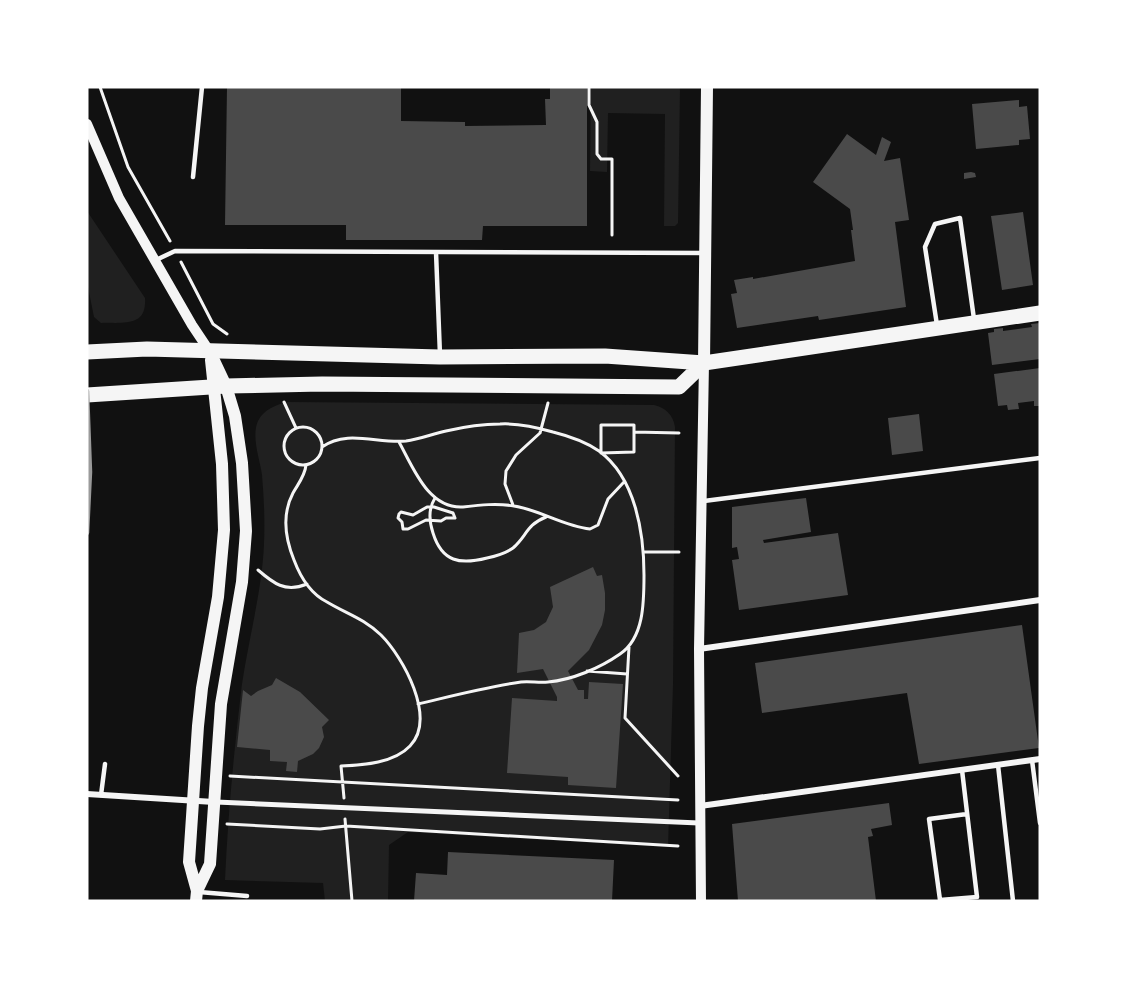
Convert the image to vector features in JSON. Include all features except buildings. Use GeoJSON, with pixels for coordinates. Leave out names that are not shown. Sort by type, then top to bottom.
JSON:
{"type":"FeatureCollection","features":[{"type":"Feature","properties":{"kind":"main road"},"geometry":{"type":"LineString","coordinates":[[87,395],[220,386],[322,384],[679,387],[704,363],[707,253],[707,87]]}},
{"type":"Feature","properties":{"kind":"main road"},"geometry":{"type":"LineString","coordinates":[[87,352],[147,349],[440,357],[605,356],[704,363],[1040,312]]}},
{"type":"Feature","properties":{"kind":"main road"},"geometry":{"type":"LineString","coordinates":[[197,896],[210,864],[221,704],[242,582],[246,531],[240,447],[235,416],[220,386],[210,352]]}},
{"type":"Feature","properties":{"kind":"main road"},"geometry":{"type":"LineString","coordinates":[[197,896],[189,862],[193,800],[202,688],[218,597],[224,530],[220,386]]}},
{"type":"Feature","properties":{"kind":"street"},"geometry":{"type":"LineString","coordinates":[[87,124],[119,198],[210,352]]}},
{"type":"Feature","properties":{"kind":"street"},"geometry":{"type":"LineString","coordinates":[[701,901],[699,649],[704,363]]}},
{"type":"Feature","properties":{"kind":"street"},"geometry":{"type":"LineString","coordinates":[[699,649],[1040,600]]}},
{"type":"Feature","properties":{"kind":"street"},"geometry":{"type":"LineString","coordinates":[[699,806],[1040,759]]}},
{"type":"Feature","properties":{"kind":"street"},"geometry":{"type":"LineString","coordinates":[[87,794],[214,802],[699,823]]}},
{"type":"Feature","properties":{"kind":"lane"},"geometry":{"type":"LineString","coordinates":[[193,177],[202,87]]}},
{"type":"Feature","properties":{"kind":"lane"},"geometry":{"type":"LineString","coordinates":[[937,327],[925,247],[935,224],[960,218],[975,322]]}},
{"type":"Feature","properties":{"kind":"lane"},"geometry":{"type":"LineString","coordinates":[[155,260],[175,251],[707,253]]}},
{"type":"Feature","properties":{"kind":"lane"},"geometry":{"type":"LineString","coordinates":[[436,252],[440,357]]}},
{"type":"Feature","properties":{"kind":"lane"},"geometry":{"type":"LineString","coordinates":[[702,501],[1040,458]]}},
{"type":"Feature","properties":{"kind":"lane"},"geometry":{"type":"LineString","coordinates":[[1032,760],[1040,823]]}},
{"type":"Feature","properties":{"kind":"lane"},"geometry":{"type":"LineString","coordinates":[[101,795],[105,764]]}},
{"type":"Feature","properties":{"kind":"lane"},"geometry":{"type":"LineString","coordinates":[[998,765],[1013,901]]}},
{"type":"Feature","properties":{"kind":"lane"},"geometry":{"type":"LineString","coordinates":[[962,770],[977,897],[940,900],[929,819],[967,814]]}},
{"type":"Feature","properties":{"kind":"lane"},"geometry":{"type":"LineString","coordinates":[[197,896],[247,896]]}},
{"type":"Feature","properties":{"kind":"path"},"geometry":{"type":"LineString","coordinates":[[100,87],[128,167],[213,324],[227,334]]}},
{"type":"Feature","properties":{"kind":"path"},"geometry":{"type":"LineString","coordinates":[[589,87],[589,105],[597,122],[598,157],[612,159],[612,235]]}},
{"type":"Feature","properties":{"kind":"path"},"geometry":{"type":"LineString","coordinates":[[282,397],[296,428]]}},
{"type":"Feature","properties":{"kind":"path"},"geometry":{"type":"LineString","coordinates":[[513,505],[505,484],[506,471],[516,455],[537,436],[549,400]]}},
{"type":"Feature","properties":{"kind":"path"},"geometry":{"type":"LineString","coordinates":[[322,447],[332,441],[348,438],[399,442],[463,427],[483,425],[518,424],[541,429],[577,440],[601,453],[624,482],[639,519],[644,552],[644,580],[640,623],[637,634],[629,647],[607,662],[560,680],[522,682],[418,704]]}},
{"type":"Feature","properties":{"kind":"path"},"geometry":{"type":"LineString","coordinates":[[601,425],[634,425],[634,452],[601,453],[601,425]]}},
{"type":"Feature","properties":{"kind":"path"},"geometry":{"type":"LineString","coordinates":[[302,426],[315,430],[322,441],[317,459],[306,465],[294,463],[285,454],[286,436],[296,428],[302,426]]}},
{"type":"Feature","properties":{"kind":"path"},"geometry":{"type":"LineString","coordinates":[[634,432],[679,433]]}},
{"type":"Feature","properties":{"kind":"path"},"geometry":{"type":"LineString","coordinates":[[399,442],[422,484],[435,498],[454,507],[484,504],[513,505],[584,528],[594,528],[600,522],[608,499],[624,482]]}},
{"type":"Feature","properties":{"kind":"path"},"geometry":{"type":"LineString","coordinates":[[306,465],[304,475],[290,499],[286,522],[290,547],[298,570],[317,595],[326,602],[356,615],[390,645],[406,671],[418,704],[420,723],[418,733],[410,746],[397,755],[374,763],[342,766],[352,901]]}},
{"type":"Feature","properties":{"kind":"path"},"geometry":{"type":"LineString","coordinates":[[435,498],[431,507],[430,520],[435,540],[441,551],[452,559],[468,562],[491,557],[511,549],[531,525],[548,517]]}},
{"type":"Feature","properties":{"kind":"path"},"geometry":{"type":"LineString","coordinates":[[431,507],[453,513],[456,516],[454,519],[419,521],[406,529],[402,527],[398,516],[401,512],[413,516],[431,507]]}},
{"type":"Feature","properties":{"kind":"path"},"geometry":{"type":"LineString","coordinates":[[644,552],[679,552]]}},
{"type":"Feature","properties":{"kind":"path"},"geometry":{"type":"LineString","coordinates":[[256,569],[277,585],[299,587],[307,584]]}},
{"type":"Feature","properties":{"kind":"path"},"geometry":{"type":"LineString","coordinates":[[629,647],[625,718],[678,776]]}},
{"type":"Feature","properties":{"kind":"path"},"geometry":{"type":"LineString","coordinates":[[585,671],[627,674]]}},
{"type":"Feature","properties":{"kind":"path"},"geometry":{"type":"LineString","coordinates":[[230,776],[678,800]]}},
{"type":"Feature","properties":{"kind":"path"},"geometry":{"type":"LineString","coordinates":[[227,824],[320,829],[346,826],[678,846]]}},
{"type":"Feature","properties":{"kind":"shaded area"},"geometry":{"type":"Polygon","coordinates":[[[591,87],[680,87],[678,223],[675,226],[664,226],[665,114],[608,113],[607,172],[590,171],[591,87]]]}},
{"type":"Feature","properties":{"kind":"shaded area"},"geometry":{"type":"Polygon","coordinates":[[[87,211],[145,298],[145,308],[138,319],[125,323],[101,323],[94,317],[87,282],[87,211]]]}},
{"type":"Feature","properties":{"kind":"shaded area"},"geometry":{"type":"Polygon","coordinates":[[[287,402],[654,405],[668,413],[675,427],[673,685],[668,847],[408,832],[389,845],[388,901],[325,901],[323,883],[225,880],[239,708],[261,579],[264,544],[262,475],[255,434],[258,421],[267,411],[287,402]]]}},
{"type":"Feature","properties":{"kind":"railway"},"geometry":{"type":"LineString","coordinates":[[87,391],[90,472],[87,533]]}}]}
